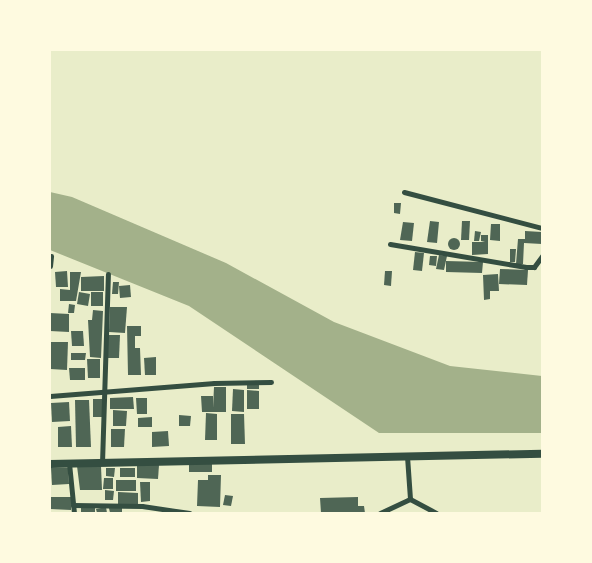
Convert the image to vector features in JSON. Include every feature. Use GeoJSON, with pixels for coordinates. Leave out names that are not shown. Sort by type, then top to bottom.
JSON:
{"type":"FeatureCollection","features":[{"type":"Feature","properties":{"kind":"main road"},"geometry":{"type":"LineString","coordinates":[[50,464],[542,454]]}},
{"type":"Feature","properties":{"kind":"street"},"geometry":{"type":"LineString","coordinates":[[404,192],[542,228]]}},
{"type":"Feature","properties":{"kind":"street"},"geometry":{"type":"LineString","coordinates":[[390,244],[526,267],[534,267],[542,256]]}},
{"type":"Feature","properties":{"kind":"street"},"geometry":{"type":"LineString","coordinates":[[50,266],[51,256]]}},
{"type":"Feature","properties":{"kind":"street"},"geometry":{"type":"LineString","coordinates":[[102,463],[106,393],[108,274]]}},
{"type":"Feature","properties":{"kind":"street"},"geometry":{"type":"LineString","coordinates":[[50,396],[214,383],[271,382]]}},
{"type":"Feature","properties":{"kind":"street"},"geometry":{"type":"LineString","coordinates":[[408,456],[410,499]]}},
{"type":"Feature","properties":{"kind":"street"},"geometry":{"type":"LineString","coordinates":[[69,463],[74,513]]}},
{"type":"Feature","properties":{"kind":"street"},"geometry":{"type":"LineString","coordinates":[[380,513],[410,499]]}},
{"type":"Feature","properties":{"kind":"street"},"geometry":{"type":"LineString","coordinates":[[410,499],[436,513]]}},
{"type":"Feature","properties":{"kind":"street"},"geometry":{"type":"LineString","coordinates":[[73,505],[142,506],[189,513]]}},
{"type":"Feature","properties":{"kind":"street"},"geometry":{"type":"LineString","coordinates":[[142,506],[142,513]]}},
{"type":"Feature","properties":{"kind":"shaded area"},"geometry":{"type":"Polygon","coordinates":[[[50,192],[72,197],[226,263],[334,322],[450,366],[542,376],[542,433],[379,433],[189,306],[50,250],[50,192]]]}},
{"type":"Feature","properties":{"kind":"building"},"geometry":{"type":"Polygon","coordinates":[[[394,203],[401,203],[400,214],[394,213],[394,203]]]}},
{"type":"Feature","properties":{"kind":"building"},"geometry":{"type":"Polygon","coordinates":[[[430,221],[439,222],[437,243],[427,242],[430,221]]]}},
{"type":"Feature","properties":{"kind":"building"},"geometry":{"type":"Polygon","coordinates":[[[462,221],[470,221],[469,240],[461,240],[462,221]]]}},
{"type":"Feature","properties":{"kind":"building"},"geometry":{"type":"Polygon","coordinates":[[[403,222],[414,223],[412,241],[400,240],[403,222]]]}},
{"type":"Feature","properties":{"kind":"building"},"geometry":{"type":"Polygon","coordinates":[[[491,224],[500,224],[500,241],[490,240],[491,224]]]}},
{"type":"Feature","properties":{"kind":"building"},"geometry":{"type":"Polygon","coordinates":[[[475,231],[481,232],[479,241],[474,241],[475,231]]]}},
{"type":"Feature","properties":{"kind":"building"},"geometry":{"type":"Polygon","coordinates":[[[525,231],[542,232],[542,244],[524,243],[523,264],[516,264],[518,239],[525,239],[525,231]]]}},
{"type":"Feature","properties":{"kind":"building"},"geometry":{"type":"Polygon","coordinates":[[[481,235],[488,235],[488,254],[472,255],[472,242],[485,242],[481,241],[481,235]]]}},
{"type":"Feature","properties":{"kind":"building"},"geometry":{"type":"Polygon","coordinates":[[[452,238],[456,238],[460,244],[456,250],[452,250],[448,246],[448,242],[452,238]]]}},
{"type":"Feature","properties":{"kind":"building"},"geometry":{"type":"Polygon","coordinates":[[[510,249],[516,249],[515,262],[510,262],[510,249]]]}},
{"type":"Feature","properties":{"kind":"building"},"geometry":{"type":"Polygon","coordinates":[[[415,252],[424,253],[422,271],[413,270],[415,252]]]}},
{"type":"Feature","properties":{"kind":"building"},"geometry":{"type":"Polygon","coordinates":[[[439,255],[447,256],[444,270],[436,269],[439,255]]]}},
{"type":"Feature","properties":{"kind":"building"},"geometry":{"type":"Polygon","coordinates":[[[430,256],[437,256],[436,266],[429,265],[430,256]]]}},
{"type":"Feature","properties":{"kind":"building"},"geometry":{"type":"Polygon","coordinates":[[[446,261],[483,262],[482,273],[446,272],[446,261]]]}},
{"type":"Feature","properties":{"kind":"building"},"geometry":{"type":"Polygon","coordinates":[[[500,269],[528,270],[527,285],[499,284],[500,269]]]}},
{"type":"Feature","properties":{"kind":"building"},"geometry":{"type":"Polygon","coordinates":[[[67,271],[68,287],[56,287],[55,272],[67,271]]]}},
{"type":"Feature","properties":{"kind":"building"},"geometry":{"type":"Polygon","coordinates":[[[385,271],[392,271],[391,286],[384,285],[385,271]]]}},
{"type":"Feature","properties":{"kind":"building"},"geometry":{"type":"Polygon","coordinates":[[[70,272],[81,272],[76,301],[60,301],[60,289],[70,290],[70,272]]]}},
{"type":"Feature","properties":{"kind":"building"},"geometry":{"type":"Polygon","coordinates":[[[498,274],[499,291],[490,291],[490,299],[484,300],[483,275],[498,274]]]}},
{"type":"Feature","properties":{"kind":"building"},"geometry":{"type":"Polygon","coordinates":[[[104,276],[104,291],[81,291],[81,277],[104,276]]]}},
{"type":"Feature","properties":{"kind":"building"},"geometry":{"type":"Polygon","coordinates":[[[113,282],[119,282],[118,294],[112,294],[113,282]]]}},
{"type":"Feature","properties":{"kind":"building"},"geometry":{"type":"Polygon","coordinates":[[[130,285],[131,297],[120,298],[119,286],[130,285]]]}},
{"type":"Feature","properties":{"kind":"building"},"geometry":{"type":"Polygon","coordinates":[[[79,292],[90,294],[88,306],[77,304],[79,292]]]}},
{"type":"Feature","properties":{"kind":"building"},"geometry":{"type":"Polygon","coordinates":[[[91,292],[103,292],[103,306],[91,306],[91,292]]]}},
{"type":"Feature","properties":{"kind":"building"},"geometry":{"type":"Polygon","coordinates":[[[69,304],[75,305],[74,313],[68,313],[69,304]]]}},
{"type":"Feature","properties":{"kind":"building"},"geometry":{"type":"Polygon","coordinates":[[[110,307],[127,307],[125,333],[109,332],[110,307]]]}},
{"type":"Feature","properties":{"kind":"building"},"geometry":{"type":"Polygon","coordinates":[[[93,310],[103,311],[101,358],[90,357],[88,320],[92,320],[93,310]]]}},
{"type":"Feature","properties":{"kind":"building"},"geometry":{"type":"Polygon","coordinates":[[[50,313],[69,314],[69,332],[50,331],[50,313]]]}},
{"type":"Feature","properties":{"kind":"building"},"geometry":{"type":"Polygon","coordinates":[[[127,326],[141,326],[141,336],[135,336],[135,348],[140,348],[141,375],[128,375],[127,326]]]}},
{"type":"Feature","properties":{"kind":"building"},"geometry":{"type":"Polygon","coordinates":[[[71,331],[83,331],[84,346],[72,346],[71,331]]]}},
{"type":"Feature","properties":{"kind":"building"},"geometry":{"type":"Polygon","coordinates":[[[108,335],[120,335],[119,358],[108,358],[108,335]]]}},
{"type":"Feature","properties":{"kind":"building"},"geometry":{"type":"Polygon","coordinates":[[[50,342],[68,342],[67,370],[50,369],[50,342]]]}},
{"type":"Feature","properties":{"kind":"building"},"geometry":{"type":"Polygon","coordinates":[[[71,353],[86,353],[85,360],[71,360],[71,353]]]}},
{"type":"Feature","properties":{"kind":"building"},"geometry":{"type":"Polygon","coordinates":[[[156,357],[156,375],[145,375],[144,358],[156,357]]]}},
{"type":"Feature","properties":{"kind":"building"},"geometry":{"type":"Polygon","coordinates":[[[87,359],[100,359],[100,378],[88,378],[87,359]]]}},
{"type":"Feature","properties":{"kind":"building"},"geometry":{"type":"Polygon","coordinates":[[[69,368],[85,368],[85,380],[70,380],[69,368]]]}},
{"type":"Feature","properties":{"kind":"building"},"geometry":{"type":"Polygon","coordinates":[[[247,383],[259,383],[259,389],[247,389],[247,383]]]}},
{"type":"Feature","properties":{"kind":"building"},"geometry":{"type":"Polygon","coordinates":[[[214,387],[226,387],[226,412],[202,412],[201,396],[213,396],[213,408],[214,387]]]}},
{"type":"Feature","properties":{"kind":"building"},"geometry":{"type":"Polygon","coordinates":[[[233,389],[244,390],[244,412],[232,411],[233,389]]]}},
{"type":"Feature","properties":{"kind":"building"},"geometry":{"type":"Polygon","coordinates":[[[247,390],[259,391],[259,409],[247,409],[247,390]]]}},
{"type":"Feature","properties":{"kind":"building"},"geometry":{"type":"Polygon","coordinates":[[[133,397],[134,409],[110,409],[110,398],[133,397]]]}},
{"type":"Feature","properties":{"kind":"building"},"geometry":{"type":"Polygon","coordinates":[[[136,398],[147,398],[147,414],[137,414],[136,398]]]}},
{"type":"Feature","properties":{"kind":"building"},"geometry":{"type":"Polygon","coordinates":[[[93,399],[102,399],[103,417],[93,417],[93,399]]]}},
{"type":"Feature","properties":{"kind":"building"},"geometry":{"type":"Polygon","coordinates":[[[75,400],[89,400],[91,447],[76,447],[75,400]]]}},
{"type":"Feature","properties":{"kind":"building"},"geometry":{"type":"Polygon","coordinates":[[[69,402],[70,421],[52,422],[51,403],[69,402]]]}},
{"type":"Feature","properties":{"kind":"building"},"geometry":{"type":"Polygon","coordinates":[[[113,410],[127,411],[126,426],[113,426],[113,410]]]}},
{"type":"Feature","properties":{"kind":"building"},"geometry":{"type":"Polygon","coordinates":[[[206,413],[217,414],[217,440],[205,440],[206,413]]]}},
{"type":"Feature","properties":{"kind":"building"},"geometry":{"type":"Polygon","coordinates":[[[231,414],[244,414],[245,444],[231,444],[231,414]]]}},
{"type":"Feature","properties":{"kind":"building"},"geometry":{"type":"Polygon","coordinates":[[[179,415],[191,416],[190,426],[179,426],[179,415]]]}},
{"type":"Feature","properties":{"kind":"building"},"geometry":{"type":"Polygon","coordinates":[[[152,417],[152,427],[138,427],[138,418],[152,417]]]}},
{"type":"Feature","properties":{"kind":"building"},"geometry":{"type":"Polygon","coordinates":[[[71,426],[72,447],[58,447],[58,427],[71,426]]]}},
{"type":"Feature","properties":{"kind":"building"},"geometry":{"type":"Polygon","coordinates":[[[111,429],[125,429],[124,447],[111,447],[111,429]]]}},
{"type":"Feature","properties":{"kind":"building"},"geometry":{"type":"Polygon","coordinates":[[[168,431],[169,446],[152,447],[152,432],[168,431]]]}},
{"type":"Feature","properties":{"kind":"building"},"geometry":{"type":"Polygon","coordinates":[[[212,463],[212,472],[189,472],[189,464],[212,463]]]}},
{"type":"Feature","properties":{"kind":"building"},"geometry":{"type":"Polygon","coordinates":[[[137,464],[159,465],[158,479],[137,478],[137,464]]]}},
{"type":"Feature","properties":{"kind":"building"},"geometry":{"type":"Polygon","coordinates":[[[77,466],[101,466],[102,490],[80,490],[77,466]]]}},
{"type":"Feature","properties":{"kind":"building"},"geometry":{"type":"Polygon","coordinates":[[[51,468],[68,468],[69,484],[52,485],[51,468]]]}},
{"type":"Feature","properties":{"kind":"building"},"geometry":{"type":"Polygon","coordinates":[[[106,468],[115,468],[114,477],[106,476],[106,468]]]}},
{"type":"Feature","properties":{"kind":"building"},"geometry":{"type":"Polygon","coordinates":[[[120,468],[135,468],[135,477],[120,477],[120,468]]]}},
{"type":"Feature","properties":{"kind":"building"},"geometry":{"type":"Polygon","coordinates":[[[208,475],[221,475],[220,507],[197,506],[198,480],[208,480],[208,475]]]}},
{"type":"Feature","properties":{"kind":"building"},"geometry":{"type":"Polygon","coordinates":[[[104,478],[113,478],[113,489],[103,489],[104,478]]]}},
{"type":"Feature","properties":{"kind":"building"},"geometry":{"type":"Polygon","coordinates":[[[116,480],[136,480],[136,491],[116,491],[116,480]]]}},
{"type":"Feature","properties":{"kind":"building"},"geometry":{"type":"Polygon","coordinates":[[[140,482],[150,482],[150,501],[141,502],[140,482]]]}},
{"type":"Feature","properties":{"kind":"building"},"geometry":{"type":"Polygon","coordinates":[[[105,490],[114,491],[113,500],[105,500],[105,490]]]}},
{"type":"Feature","properties":{"kind":"building"},"geometry":{"type":"Polygon","coordinates":[[[118,492],[138,493],[138,504],[118,504],[118,492]]]}},
{"type":"Feature","properties":{"kind":"building"},"geometry":{"type":"Polygon","coordinates":[[[225,495],[233,496],[231,506],[223,505],[225,495]]]}},
{"type":"Feature","properties":{"kind":"building"},"geometry":{"type":"Polygon","coordinates":[[[50,497],[71,497],[71,510],[50,509],[50,497]]]}},
{"type":"Feature","properties":{"kind":"building"},"geometry":{"type":"Polygon","coordinates":[[[358,497],[358,506],[364,506],[365,513],[321,513],[320,498],[358,497]]]}},
{"type":"Feature","properties":{"kind":"building"},"geometry":{"type":"Polygon","coordinates":[[[95,507],[95,513],[81,513],[81,508],[95,507]]]}},
{"type":"Feature","properties":{"kind":"building"},"geometry":{"type":"Polygon","coordinates":[[[106,507],[107,513],[97,513],[96,509],[106,507]]]}},
{"type":"Feature","properties":{"kind":"building"},"geometry":{"type":"Polygon","coordinates":[[[109,508],[122,508],[122,513],[110,513],[109,508]]]}}]}
